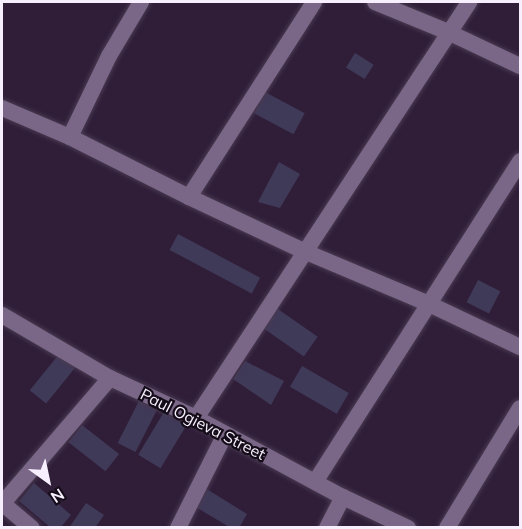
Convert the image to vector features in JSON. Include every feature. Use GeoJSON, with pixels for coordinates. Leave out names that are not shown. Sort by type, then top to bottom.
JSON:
{"type":"FeatureCollection","features":[{"type":"Feature","properties":{"kind":"street"},"geometry":{"type":"LineString","coordinates":[[70,137],[109,56],[141,2]]}},
{"type":"Feature","properties":{"kind":"street"},"geometry":{"type":"LineString","coordinates":[[189,197],[314,2]]}},
{"type":"Feature","properties":{"kind":"street"},"geometry":{"type":"LineString","coordinates":[[375,2],[448,32],[520,66]]}},
{"type":"Feature","properties":{"kind":"street"},"geometry":{"type":"LineString","coordinates":[[196,418],[469,2]]}},
{"type":"Feature","properties":{"kind":"street"},"geometry":{"type":"LineString","coordinates":[[2,108],[70,137],[189,197],[306,252],[429,304],[520,347]]}},
{"type":"Feature","properties":{"kind":"street"},"geometry":{"type":"LineString","coordinates":[[315,482],[520,161]]}},
{"type":"Feature","properties":{"kind":"street","name":"Paul Ogieva Street"},"geometry":{"type":"LineString","coordinates":[[2,315],[110,378],[196,418],[343,497],[408,528]]}},
{"type":"Feature","properties":{"kind":"street"},"geometry":{"type":"LineString","coordinates":[[32,528],[2,503],[110,378]]}},
{"type":"Feature","properties":{"kind":"street"},"geometry":{"type":"LineString","coordinates":[[447,528],[520,408]]}},
{"type":"Feature","properties":{"kind":"street"},"geometry":{"type":"LineString","coordinates":[[178,528],[225,434]]}},
{"type":"Feature","properties":{"kind":"street"},"geometry":{"type":"LineString","coordinates":[[327,528],[343,497]]}},
{"type":"Feature","properties":{"kind":"building"},"geometry":{"type":"Polygon","coordinates":[[[355,53],[374,65],[365,79],[346,67],[355,53]]]}},
{"type":"Feature","properties":{"kind":"building"},"geometry":{"type":"Polygon","coordinates":[[[265,92],[305,113],[293,134],[254,113],[265,92]]]}},
{"type":"Feature","properties":{"kind":"building"},"geometry":{"type":"Polygon","coordinates":[[[279,162],[300,174],[280,208],[258,202],[279,162]]]}},
{"type":"Feature","properties":{"kind":"building"},"geometry":{"type":"Polygon","coordinates":[[[178,234],[260,278],[252,294],[170,250],[178,234]]]}},
{"type":"Feature","properties":{"kind":"building"},"geometry":{"type":"Polygon","coordinates":[[[478,280],[500,291],[489,314],[467,302],[478,280]]]}},
{"type":"Feature","properties":{"kind":"building"},"geometry":{"type":"Polygon","coordinates":[[[275,307],[318,337],[304,356],[261,327],[275,307]]]}},
{"type":"Feature","properties":{"kind":"building"},"geometry":{"type":"Polygon","coordinates":[[[60,353],[76,366],[46,404],[30,390],[60,353]]]}},
{"type":"Feature","properties":{"kind":"building"},"geometry":{"type":"Polygon","coordinates":[[[245,361],[284,381],[271,405],[233,379],[245,361]]]}},
{"type":"Feature","properties":{"kind":"building"},"geometry":{"type":"Polygon","coordinates":[[[302,366],[349,393],[337,414],[290,387],[302,366]]]}},
{"type":"Feature","properties":{"kind":"building"},"geometry":{"type":"Polygon","coordinates":[[[139,401],[157,410],[135,452],[118,443],[139,401]]]}},
{"type":"Feature","properties":{"kind":"building"},"geometry":{"type":"Polygon","coordinates":[[[164,412],[186,425],[161,468],[138,455],[164,412]]]}},
{"type":"Feature","properties":{"kind":"building"},"geometry":{"type":"Polygon","coordinates":[[[82,425],[119,454],[105,471],[68,442],[82,425]]]}},
{"type":"Feature","properties":{"kind":"building"},"geometry":{"type":"Polygon","coordinates":[[[34,483],[71,515],[60,528],[51,528],[19,501],[34,483]]]}},
{"type":"Feature","properties":{"kind":"building"},"geometry":{"type":"Polygon","coordinates":[[[205,488],[247,514],[239,528],[231,528],[194,506],[205,488]]]}},
{"type":"Feature","properties":{"kind":"building"},"geometry":{"type":"Polygon","coordinates":[[[86,503],[104,515],[95,528],[69,528],[86,503]]]}}]}
